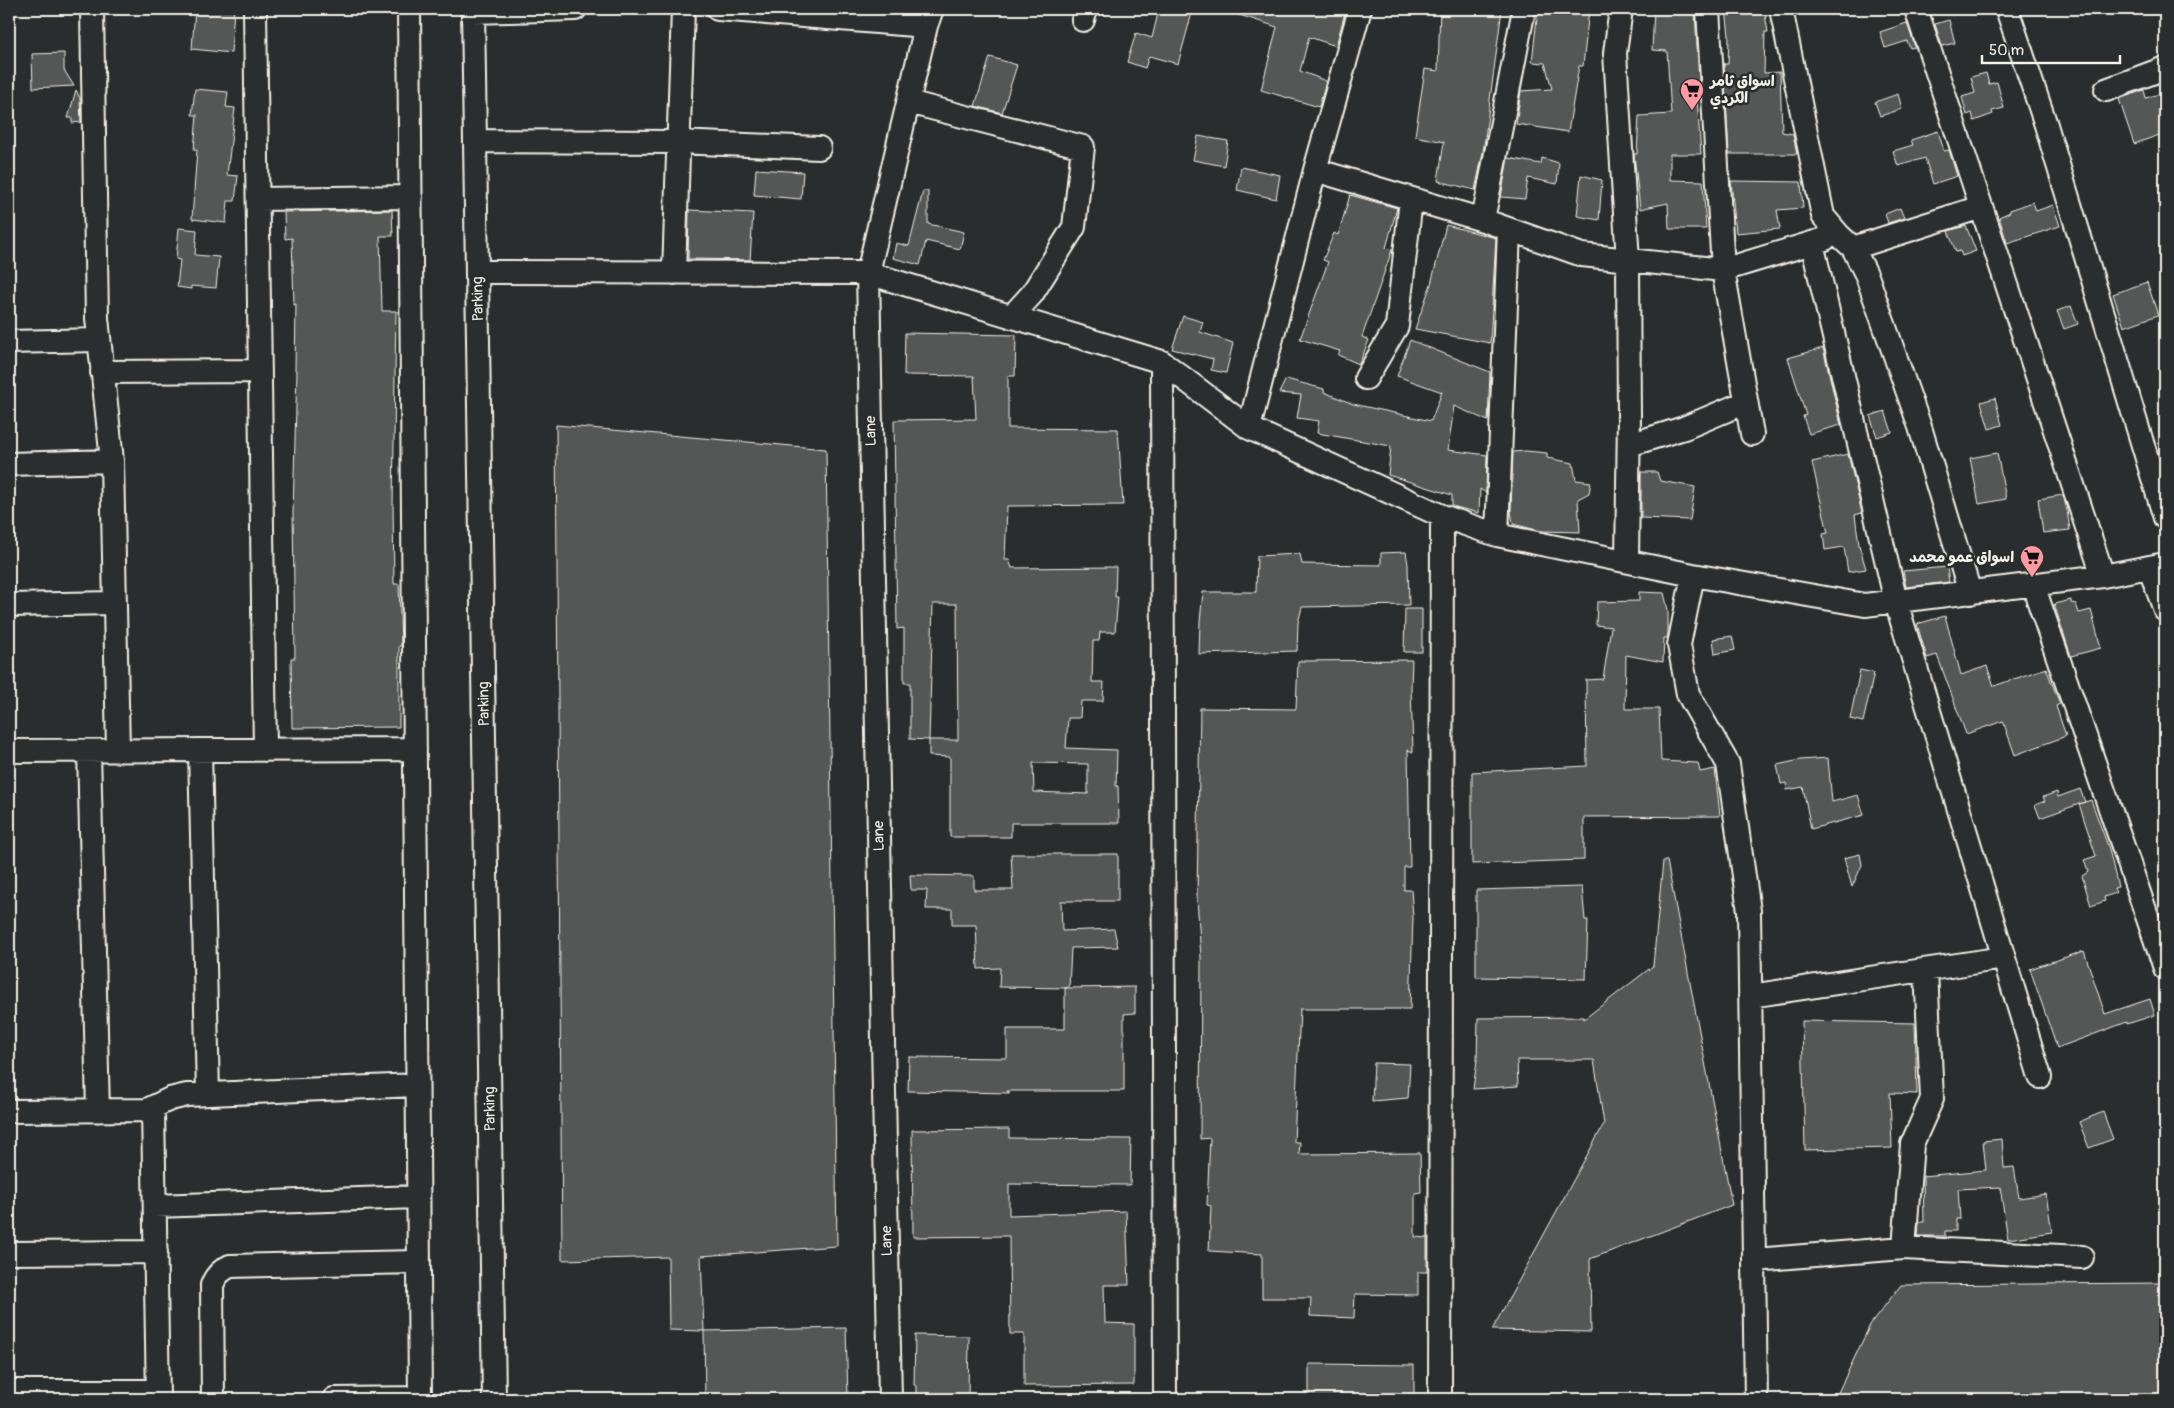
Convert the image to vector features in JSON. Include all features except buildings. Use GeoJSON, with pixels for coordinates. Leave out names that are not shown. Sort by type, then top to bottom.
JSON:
{"type":"FeatureCollection","features":[{"type":"Feature","properties":{"kind":"street"},"geometry":{"type":"LineString","coordinates":[[92,9],[98,340],[112,461],[118,750]]}},
{"type":"Feature","properties":{"kind":"street"},"geometry":{"type":"LineString","coordinates":[[255,9],[265,750]]}},
{"type":"Feature","properties":{"kind":"street"},"geometry":{"type":"LineString","coordinates":[[334,1399],[420,1399],[416,1085],[409,9]]}},
{"type":"Feature","properties":{"kind":"street"},"geometry":{"type":"LineString","coordinates":[[473,10],[575,9]]}},
{"type":"Feature","properties":{"kind":"street"},"geometry":{"type":"LineString","coordinates":[[674,273],[683,9]]}},
{"type":"Feature","properties":{"kind":"street"},"geometry":{"type":"LineString","coordinates":[[718,9],[929,18]]}},
{"type":"Feature","properties":{"kind":"street"},"geometry":{"type":"LineString","coordinates":[[1249,428],[1315,170],[1360,9]]}},
{"type":"Feature","properties":{"kind":"street"},"geometry":{"type":"LineString","coordinates":[[1483,220],[1524,9]]}},
{"type":"Feature","properties":{"kind":"street"},"geometry":{"type":"LineString","coordinates":[[1621,9],[1615,53],[1628,261],[1629,446],[1627,561]]}},
{"type":"Feature","properties":{"kind":"street"},"geometry":{"type":"LineString","coordinates":[[1708,9],[1723,270],[1752,434]]}},
{"type":"Feature","properties":{"kind":"street"},"geometry":{"type":"LineString","coordinates":[[1781,9],[1823,216],[1846,242],[1867,276],[1920,428],[1970,593]]}},
{"type":"Feature","properties":{"kind":"street"},"geometry":{"type":"LineString","coordinates":[[1916,9],[2103,576]]}},
{"type":"Feature","properties":{"kind":"street"},"geometry":{"type":"LineString","coordinates":[[2007,9],[2046,125],[2165,518]]}},
{"type":"Feature","properties":{"kind":"street","name":"Parking"},"geometry":{"type":"LineString","coordinates":[[473,10],[494,1399]]}},
{"type":"Feature","properties":{"kind":"street","name":"Lane"},"geometry":{"type":"LineString","coordinates":[[890,1399],[868,273],[929,18]]}},
{"type":"Feature","properties":{"kind":"street"},"geometry":{"type":"LineString","coordinates":[[2106,90],[2165,68]]}},
{"type":"Feature","properties":{"kind":"street"},"geometry":{"type":"LineString","coordinates":[[908,102],[1084,147],[1074,227],[1032,294],[1011,317]]}},
{"type":"Feature","properties":{"kind":"street"},"geometry":{"type":"LineString","coordinates":[[475,142],[678,142],[819,148]]}},
{"type":"Feature","properties":{"kind":"street"},"geometry":{"type":"LineString","coordinates":[[1315,170],[1483,220],[1582,255],[1723,270],[1812,243],[1846,242],[1981,207]]}},
{"type":"Feature","properties":{"kind":"street"},"geometry":{"type":"LineString","coordinates":[[258,199],[411,197]]}},
{"type":"Feature","properties":{"kind":"street"},"geometry":{"type":"LineString","coordinates":[[1366,378],[1397,326],[1412,199]]}},
{"type":"Feature","properties":{"kind":"street"},"geometry":{"type":"LineString","coordinates":[[1497,535],[1509,230]]}},
{"type":"Feature","properties":{"kind":"street"},"geometry":{"type":"LineString","coordinates":[[1812,243],[1896,602],[2040,1077]]}},
{"type":"Feature","properties":{"kind":"street"},"geometry":{"type":"LineString","coordinates":[[477,272],[868,273],[1162,362],[1249,428],[1442,516],[1497,535],[1694,575],[1864,606],[2103,576],[2157,566],[2165,610]]}},
{"type":"Feature","properties":{"kind":"street"},"geometry":{"type":"LineString","coordinates":[[9,342],[98,340]]}},
{"type":"Feature","properties":{"kind":"street"},"geometry":{"type":"LineString","coordinates":[[1162,362],[1165,1399]]}},
{"type":"Feature","properties":{"kind":"street"},"geometry":{"type":"LineString","coordinates":[[102,372],[260,371]]}},
{"type":"Feature","properties":{"kind":"street"},"geometry":{"type":"LineString","coordinates":[[1629,446],[1684,428],[1746,402]]}},
{"type":"Feature","properties":{"kind":"street"},"geometry":{"type":"LineString","coordinates":[[9,464],[112,461]]}},
{"type":"Feature","properties":{"kind":"street"},"geometry":{"type":"LineString","coordinates":[[1440,1399],[1442,516]]}},
{"type":"Feature","properties":{"kind":"street"},"geometry":{"type":"LineString","coordinates":[[1694,575],[1679,645],[1688,694],[1728,764],[1749,911],[1756,1399]]}},
{"type":"Feature","properties":{"kind":"street"},"geometry":{"type":"LineString","coordinates":[[2033,585],[2165,968]]}},
{"type":"Feature","properties":{"kind":"street"},"geometry":{"type":"LineString","coordinates":[[9,605],[115,603]]}},
{"type":"Feature","properties":{"kind":"street"},"geometry":{"type":"LineString","coordinates":[[9,751],[415,749]]}},
{"type":"Feature","properties":{"kind":"street"},"geometry":{"type":"LineString","coordinates":[[200,750],[208,1094]]}},
{"type":"Feature","properties":{"kind":"street"},"geometry":{"type":"LineString","coordinates":[[89,751],[98,1110]]}},
{"type":"Feature","properties":{"kind":"street"},"geometry":{"type":"LineString","coordinates":[[1750,996],[2004,958]]}},
{"type":"Feature","properties":{"kind":"street"},"geometry":{"type":"LineString","coordinates":[[1904,1248],[1912,1144],[1932,1099],[1926,970]]}},
{"type":"Feature","properties":{"kind":"street"},"geometry":{"type":"LineString","coordinates":[[9,1111],[153,1109],[178,1096],[416,1085]]}},
{"type":"Feature","properties":{"kind":"street"},"geometry":{"type":"LineString","coordinates":[[9,1391],[101,1395],[158,1395],[153,1109]]}},
{"type":"Feature","properties":{"kind":"street"},"geometry":{"type":"LineString","coordinates":[[155,1206],[418,1198]]}},
{"type":"Feature","properties":{"kind":"street"},"geometry":{"type":"LineString","coordinates":[[1754,1260],[1904,1248],[2082,1257]]}},
{"type":"Feature","properties":{"kind":"street"},"geometry":{"type":"LineString","coordinates":[[9,1253],[156,1252]]}},
{"type":"Feature","properties":{"kind":"street"},"geometry":{"type":"LineString","coordinates":[[214,1399],[212,1285],[218,1273],[230,1266],[418,1262]]}},
{"type":"Feature","properties":{"kind":"place","name":"اسواق ثامر الكردي"},"geometry":{"type":"Point","coordinates":[1692,111]}},
{"type":"Feature","properties":{"kind":"place","name":"اسواق عمو محمد"},"geometry":{"type":"Point","coordinates":[2032,578]}}]}
